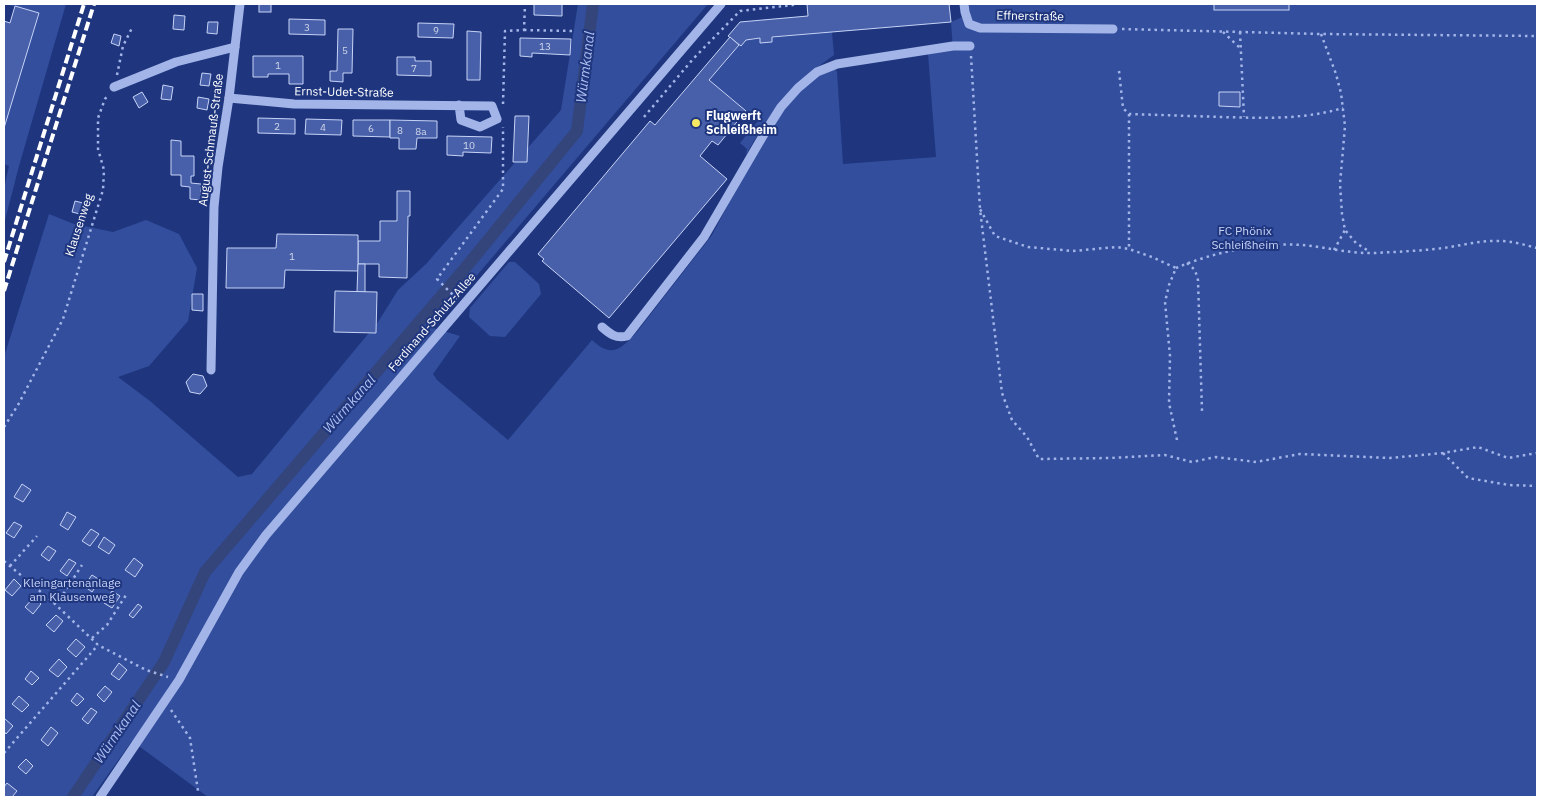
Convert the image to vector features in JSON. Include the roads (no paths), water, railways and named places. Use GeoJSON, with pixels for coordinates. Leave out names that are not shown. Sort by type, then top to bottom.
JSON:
{"type":"FeatureCollection","features":[{"type":"Feature","properties":{"kind":"street","name":"August-Schmauß-Straße"},"geometry":{"type":"LineString","coordinates":[[211,370],[214,207],[240,4]]}},
{"type":"Feature","properties":{"kind":"street","name":"Ferdinand-Schulz-Allee"},"geometry":{"type":"LineString","coordinates":[[100,797],[166,702],[240,572],[266,535],[721,4]]}},
{"type":"Feature","properties":{"kind":"street","name":"Effnerstraße"},"geometry":{"type":"LineString","coordinates":[[964,4],[964,12],[969,24],[980,28],[1113,29]]}},
{"type":"Feature","properties":{"kind":"street"},"geometry":{"type":"LineString","coordinates":[[602,328],[615,337],[622,338],[627,336],[704,237],[781,107],[798,88],[817,72],[837,64],[953,46],[970,46]]}},
{"type":"Feature","properties":{"kind":"street"},"geometry":{"type":"LineString","coordinates":[[114,87],[176,62],[235,47]]}},
{"type":"Feature","properties":{"kind":"street","name":"Ernst-Udet-Straße"},"geometry":{"type":"LineString","coordinates":[[229,98],[294,104],[459,105]]}},
{"type":"Feature","properties":{"kind":"waterway","name":"Würmkanal"},"geometry":{"type":"LineString","coordinates":[[73,797],[164,662],[205,572],[462,272],[577,131],[593,4]]}},
{"type":"Feature","properties":{"kind":"railway"},"geometry":{"type":"LineString","coordinates":[[4,262],[84,4]]}},
{"type":"Feature","properties":{"kind":"railway"},"geometry":{"type":"LineString","coordinates":[[4,291],[94,4]]}},
{"type":"Feature","properties":{"kind":"place","name":"Flugwerft Schleißheim"},"geometry":{"type":"Point","coordinates":[696,123]}},
{"type":"Feature","properties":{"kind":"park label","name":"FC Phönix Schleißheim"},"geometry":{"type":"Point","coordinates":[1245,238]}},
{"type":"Feature","properties":{"kind":"park label","name":"Kleingartenanlage am Klausenweg"},"geometry":{"type":"Point","coordinates":[72,590]}}]}
